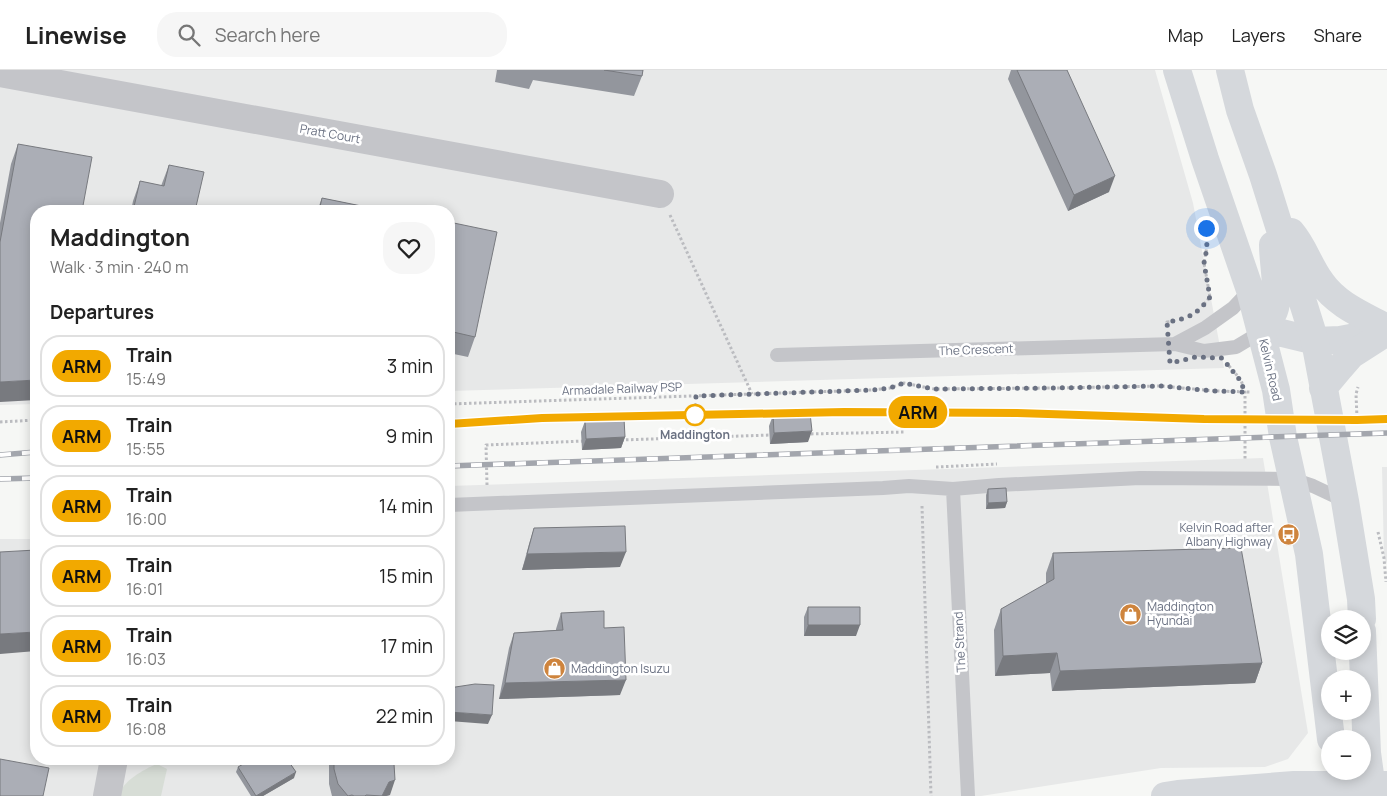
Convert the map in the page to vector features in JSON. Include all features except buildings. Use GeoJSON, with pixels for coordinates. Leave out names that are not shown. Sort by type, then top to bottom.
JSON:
{"type":"FeatureCollection","features":[{"type":"Feature","properties":{"kind":"main road","name":"Kelvin Road"},"geometry":{"type":"LineString","coordinates":[[1178,70],[1205,160],[1250,290],[1276,390],[1283,437],[1308,554],[1330,730]]}},
{"type":"Feature","properties":{"kind":"main road"},"geometry":{"type":"LineString","coordinates":[[1230,70],[1240,110],[1315,341],[1345,501],[1362,610]]}},
{"type":"Feature","properties":{"kind":"main road"},"geometry":{"type":"LineString","coordinates":[[1274,212],[1297,239],[1319,280],[1329,293],[1351,309],[1387,330]]}},
{"type":"Feature","properties":{"kind":"main road"},"geometry":{"type":"LineString","coordinates":[[1261,332],[1275,308],[1274,212]]}},
{"type":"Feature","properties":{"kind":"main road"},"geometry":{"type":"LineString","coordinates":[[1261,332],[1282,333],[1315,341],[1340,340],[1387,330]]}},
{"type":"Feature","properties":{"kind":"main road"},"geometry":{"type":"LineString","coordinates":[[1323,388],[1351,355],[1387,330]]}},
{"type":"Feature","properties":{"kind":"main road"},"geometry":{"type":"LineString","coordinates":[[1165,796],[1284,786],[1334,784],[1377,788],[1367,754],[1363,660]]}},
{"type":"Feature","properties":{"kind":"street","name":"Pratt Court"},"geometry":{"type":"LineString","coordinates":[[0,73],[660,194]]}},
{"type":"Feature","properties":{"kind":"street"},"geometry":{"type":"LineString","coordinates":[[107,796],[113,765]]}},
{"type":"Feature","properties":{"kind":"lane","name":"The Crescent"},"geometry":{"type":"LineString","coordinates":[[1172,344],[1205,328],[1233,308],[1250,290]]}},
{"type":"Feature","properties":{"kind":"lane","name":"The Crescent"},"geometry":{"type":"LineString","coordinates":[[777,355],[1172,344],[1204,351],[1236,347],[1261,332]]}},
{"type":"Feature","properties":{"kind":"lane"},"geometry":{"type":"LineString","coordinates":[[455,505],[909,486],[953,489],[992,485],[1140,478],[1292,478],[1345,501]]}},
{"type":"Feature","properties":{"kind":"lane","name":"The Strand"},"geometry":{"type":"LineString","coordinates":[[953,489],[968,796]]}},
{"type":"Feature","properties":{"kind":"path"},"geometry":{"type":"LineString","coordinates":[[660,194],[752,394]]}},
{"type":"Feature","properties":{"kind":"path"},"geometry":{"type":"LineString","coordinates":[[1199,310],[1210,297],[1204,263],[1208,241]]}},
{"type":"Feature","properties":{"kind":"path"},"geometry":{"type":"LineString","coordinates":[[1172,344],[1167,322],[1176,321]]}},
{"type":"Feature","properties":{"kind":"path"},"geometry":{"type":"LineString","coordinates":[[1228,364],[1240,380],[1245,392],[1245,467]]}},
{"type":"Feature","properties":{"kind":"path","name":"Armadale Railway PSP"},"geometry":{"type":"LineString","coordinates":[[455,404],[872,390],[890,388],[904,383],[934,389],[1161,386],[1245,392]]}},
{"type":"Feature","properties":{"kind":"path"},"geometry":{"type":"LineString","coordinates":[[1357,407],[1356,394],[1358,388]]}},
{"type":"Feature","properties":{"kind":"path"},"geometry":{"type":"LineString","coordinates":[[0,422],[30,420]]}},
{"type":"Feature","properties":{"kind":"path"},"geometry":{"type":"LineString","coordinates":[[802,434],[905,432]]}},
{"type":"Feature","properties":{"kind":"path"},"geometry":{"type":"LineString","coordinates":[[617,440],[773,436]]}},
{"type":"Feature","properties":{"kind":"path"},"geometry":{"type":"LineString","coordinates":[[487,486],[486,445],[588,441]]}},
{"type":"Feature","properties":{"kind":"path"},"geometry":{"type":"LineString","coordinates":[[922,506],[931,796]]}},
{"type":"Feature","properties":{"kind":"shaded area"},"geometry":{"type":"Polygon","coordinates":[[[0,70],[1155,70],[1193,203],[1224,368],[455,391],[455,205],[30,205],[30,404],[0,405],[0,70]]]}},
{"type":"Feature","properties":{"kind":"shaded area"},"geometry":{"type":"Polygon","coordinates":[[[1263,458],[1308,733],[1288,759],[1265,767],[1161,768],[981,796],[0,796],[0,539],[30,539],[30,765],[455,765],[455,486],[1263,458]]]}},
{"type":"Feature","properties":{"kind":"shaded area"},"geometry":{"type":"Polygon","coordinates":[[[1382,467],[1387,467],[1387,564],[1384,558],[1382,467]]]}},
{"type":"Feature","properties":{"kind":"shaded area"},"geometry":{"type":"Polygon","coordinates":[[[159,765],[167,769],[161,796],[119,796],[128,781],[146,769],[159,765]]]}},
{"type":"Feature","properties":{"kind":"railway"},"geometry":{"type":"LineString","coordinates":[[455,424],[542,418],[844,412],[1017,413],[1204,419],[1387,419]]}},
{"type":"Feature","properties":{"kind":"railway"},"geometry":{"type":"LineString","coordinates":[[455,466],[1387,433]]}},
{"type":"Feature","properties":{"kind":"railway"},"geometry":{"type":"LineString","coordinates":[[0,455],[30,452]]}},
{"type":"Feature","properties":{"kind":"railway"},"geometry":{"type":"LineString","coordinates":[[0,479],[30,478]]}},
{"type":"Feature","properties":{"kind":"train","name":"ARM"},"geometry":{"type":"LineString","coordinates":[[455,424],[542,418],[844,412],[1017,413],[1204,419],[1387,419]]}},
{"type":"Feature","properties":{"kind":"place","name":"Maddington"},"geometry":{"type":"Point","coordinates":[695,415]}},
{"type":"Feature","properties":{"kind":"place","name":"Kelvin Road after Albany Highway"},"geometry":{"type":"Point","coordinates":[1288,535]}},
{"type":"Feature","properties":{"kind":"place","name":"Maddington Hyundai"},"geometry":{"type":"Point","coordinates":[1131,614]}},
{"type":"Feature","properties":{"kind":"place","name":"Maddington Isuzu"},"geometry":{"type":"Point","coordinates":[555,669]}},
{"type":"Feature","properties":{"kind":"route"},"geometry":{"type":"LineString","coordinates":[[695,415],[696,396],[872,390],[890,388],[904,383],[934,389],[1161,386],[1245,392],[1234,370],[1222,358],[1196,357],[1170,363],[1167,322],[1185,319],[1196,313],[1210,297],[1204,263],[1208,241],[1206,228]]}}]}
